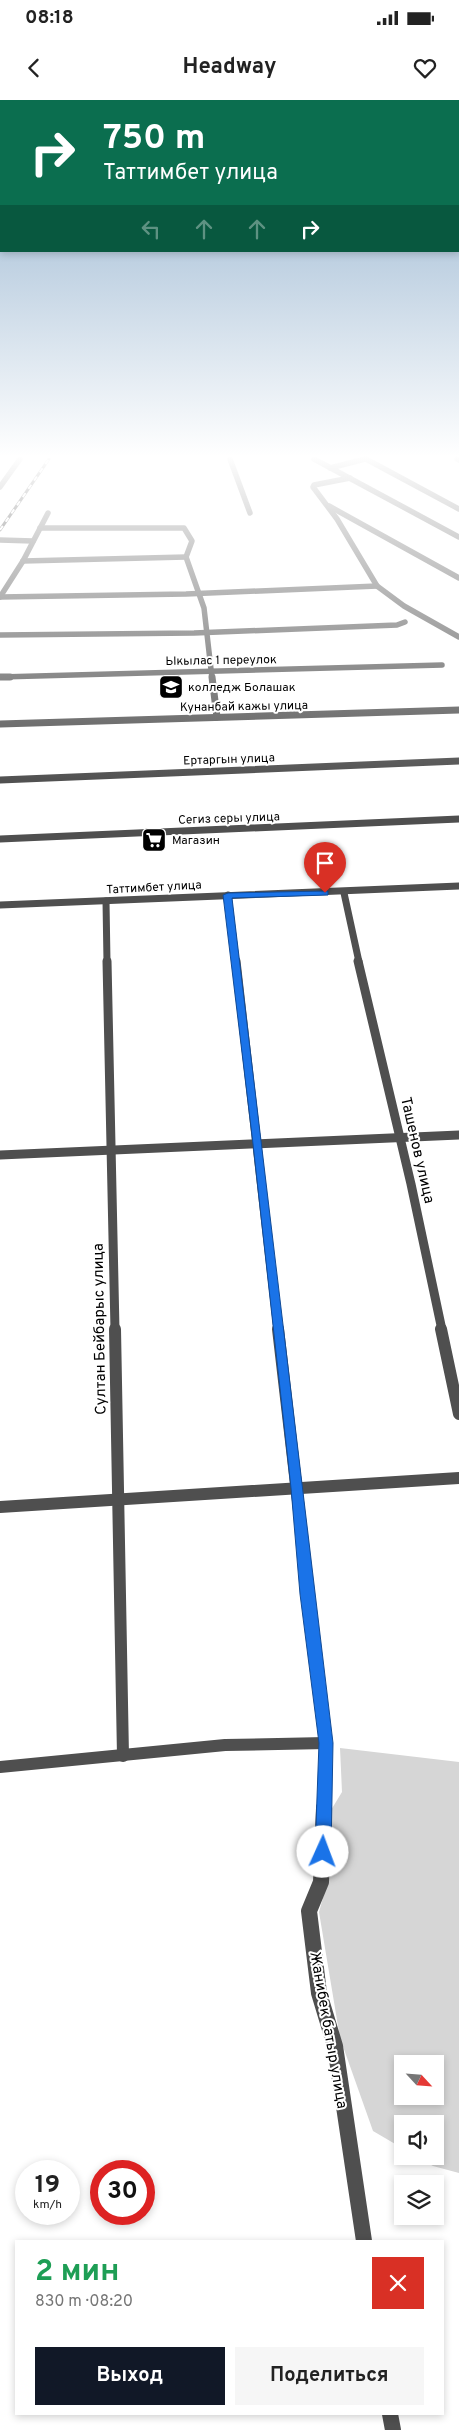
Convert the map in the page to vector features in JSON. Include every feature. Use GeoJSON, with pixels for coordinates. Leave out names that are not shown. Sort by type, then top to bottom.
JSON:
{"type":"FeatureCollection","features":[{"type":"Feature","properties":{"kind":"street"},"geometry":{"type":"LineString","coordinates":[[0,597],[19,568]]}},
{"type":"Feature","properties":{"kind":"street"},"geometry":{"type":"LineString","coordinates":[[190,568],[204,608],[217,718]]}},
{"type":"Feature","properties":{"kind":"street"},"geometry":{"type":"LineString","coordinates":[[365,568],[377,586],[404,606],[459,637]]}},
{"type":"Feature","properties":{"kind":"street"},"geometry":{"type":"LineString","coordinates":[[440,568],[459,578]]}},
{"type":"Feature","properties":{"kind":"street"},"geometry":{"type":"LineString","coordinates":[[0,597],[199,593],[377,586]]}},
{"type":"Feature","properties":{"kind":"street"},"geometry":{"type":"LineString","coordinates":[[0,635],[138,635],[397,625],[405,622]]}},
{"type":"Feature","properties":{"kind":"street","name":"Ыкылас 1 переулок"},"geometry":{"type":"LineString","coordinates":[[0,677],[442,665]]}},
{"type":"Feature","properties":{"kind":"street","name":"Кунанбай кажы улица"},"geometry":{"type":"LineString","coordinates":[[0,724],[459,710]]}},
{"type":"Feature","properties":{"kind":"street","name":"Ертаргын улица"},"geometry":{"type":"LineString","coordinates":[[0,780],[459,761]]}},
{"type":"Feature","properties":{"kind":"street","name":"Сегиз серы улица"},"geometry":{"type":"LineString","coordinates":[[0,839],[459,819]]}},
{"type":"Feature","properties":{"kind":"street","name":"Таттимбет улица"},"geometry":{"type":"LineString","coordinates":[[0,905],[228,895],[344,893],[459,886]]}},
{"type":"Feature","properties":{"kind":"street","name":"Ташенов улица"},"geometry":{"type":"LineString","coordinates":[[344,893],[411,1184],[459,1414]]}},
{"type":"Feature","properties":{"kind":"street","name":"Жанибек батыр улица"},"geometry":{"type":"LineString","coordinates":[[228,895],[298,1488],[307,1594],[326,1743],[321,1882],[309,1911],[319,1993],[335,2046],[364,2240]]}},
{"type":"Feature","properties":{"kind":"street","name":"Султан Бейбарыс улица"},"geometry":{"type":"LineString","coordinates":[[106,901],[123,1756]]}},
{"type":"Feature","properties":{"kind":"street"},"geometry":{"type":"LineString","coordinates":[[0,1155],[459,1135]]}},
{"type":"Feature","properties":{"kind":"street"},"geometry":{"type":"LineString","coordinates":[[0,1508],[459,1478]]}},
{"type":"Feature","properties":{"kind":"street"},"geometry":{"type":"LineString","coordinates":[[0,1767],[27,1762],[123,1756],[225,1745],[326,1743]]}},
{"type":"Feature","properties":{"kind":"street"},"geometry":{"type":"LineString","coordinates":[[390,2415],[393,2430]]}},
{"type":"Feature","properties":{"kind":"shaded area"},"geometry":{"type":"Polygon","coordinates":[[[340,1748],[459,1762],[459,2173],[431,2165],[444,2165],[444,2115],[394,2115],[394,2143],[373,2131],[340,2038],[319,1912],[327,1883],[328,1815],[342,1792],[340,1748]]]}},
{"type":"Feature","properties":{"kind":"place","name":"колледж Болашак"},"geometry":{"type":"Point","coordinates":[171,687]}},
{"type":"Feature","properties":{"kind":"place","name":"Магазин"},"geometry":{"type":"Point","coordinates":[154,840]}},
{"type":"Feature","properties":{"kind":"route"},"geometry":{"type":"LineString","coordinates":[[323,1852],[326,1743],[307,1594],[298,1488],[228,895],[325,893]]}}]}
